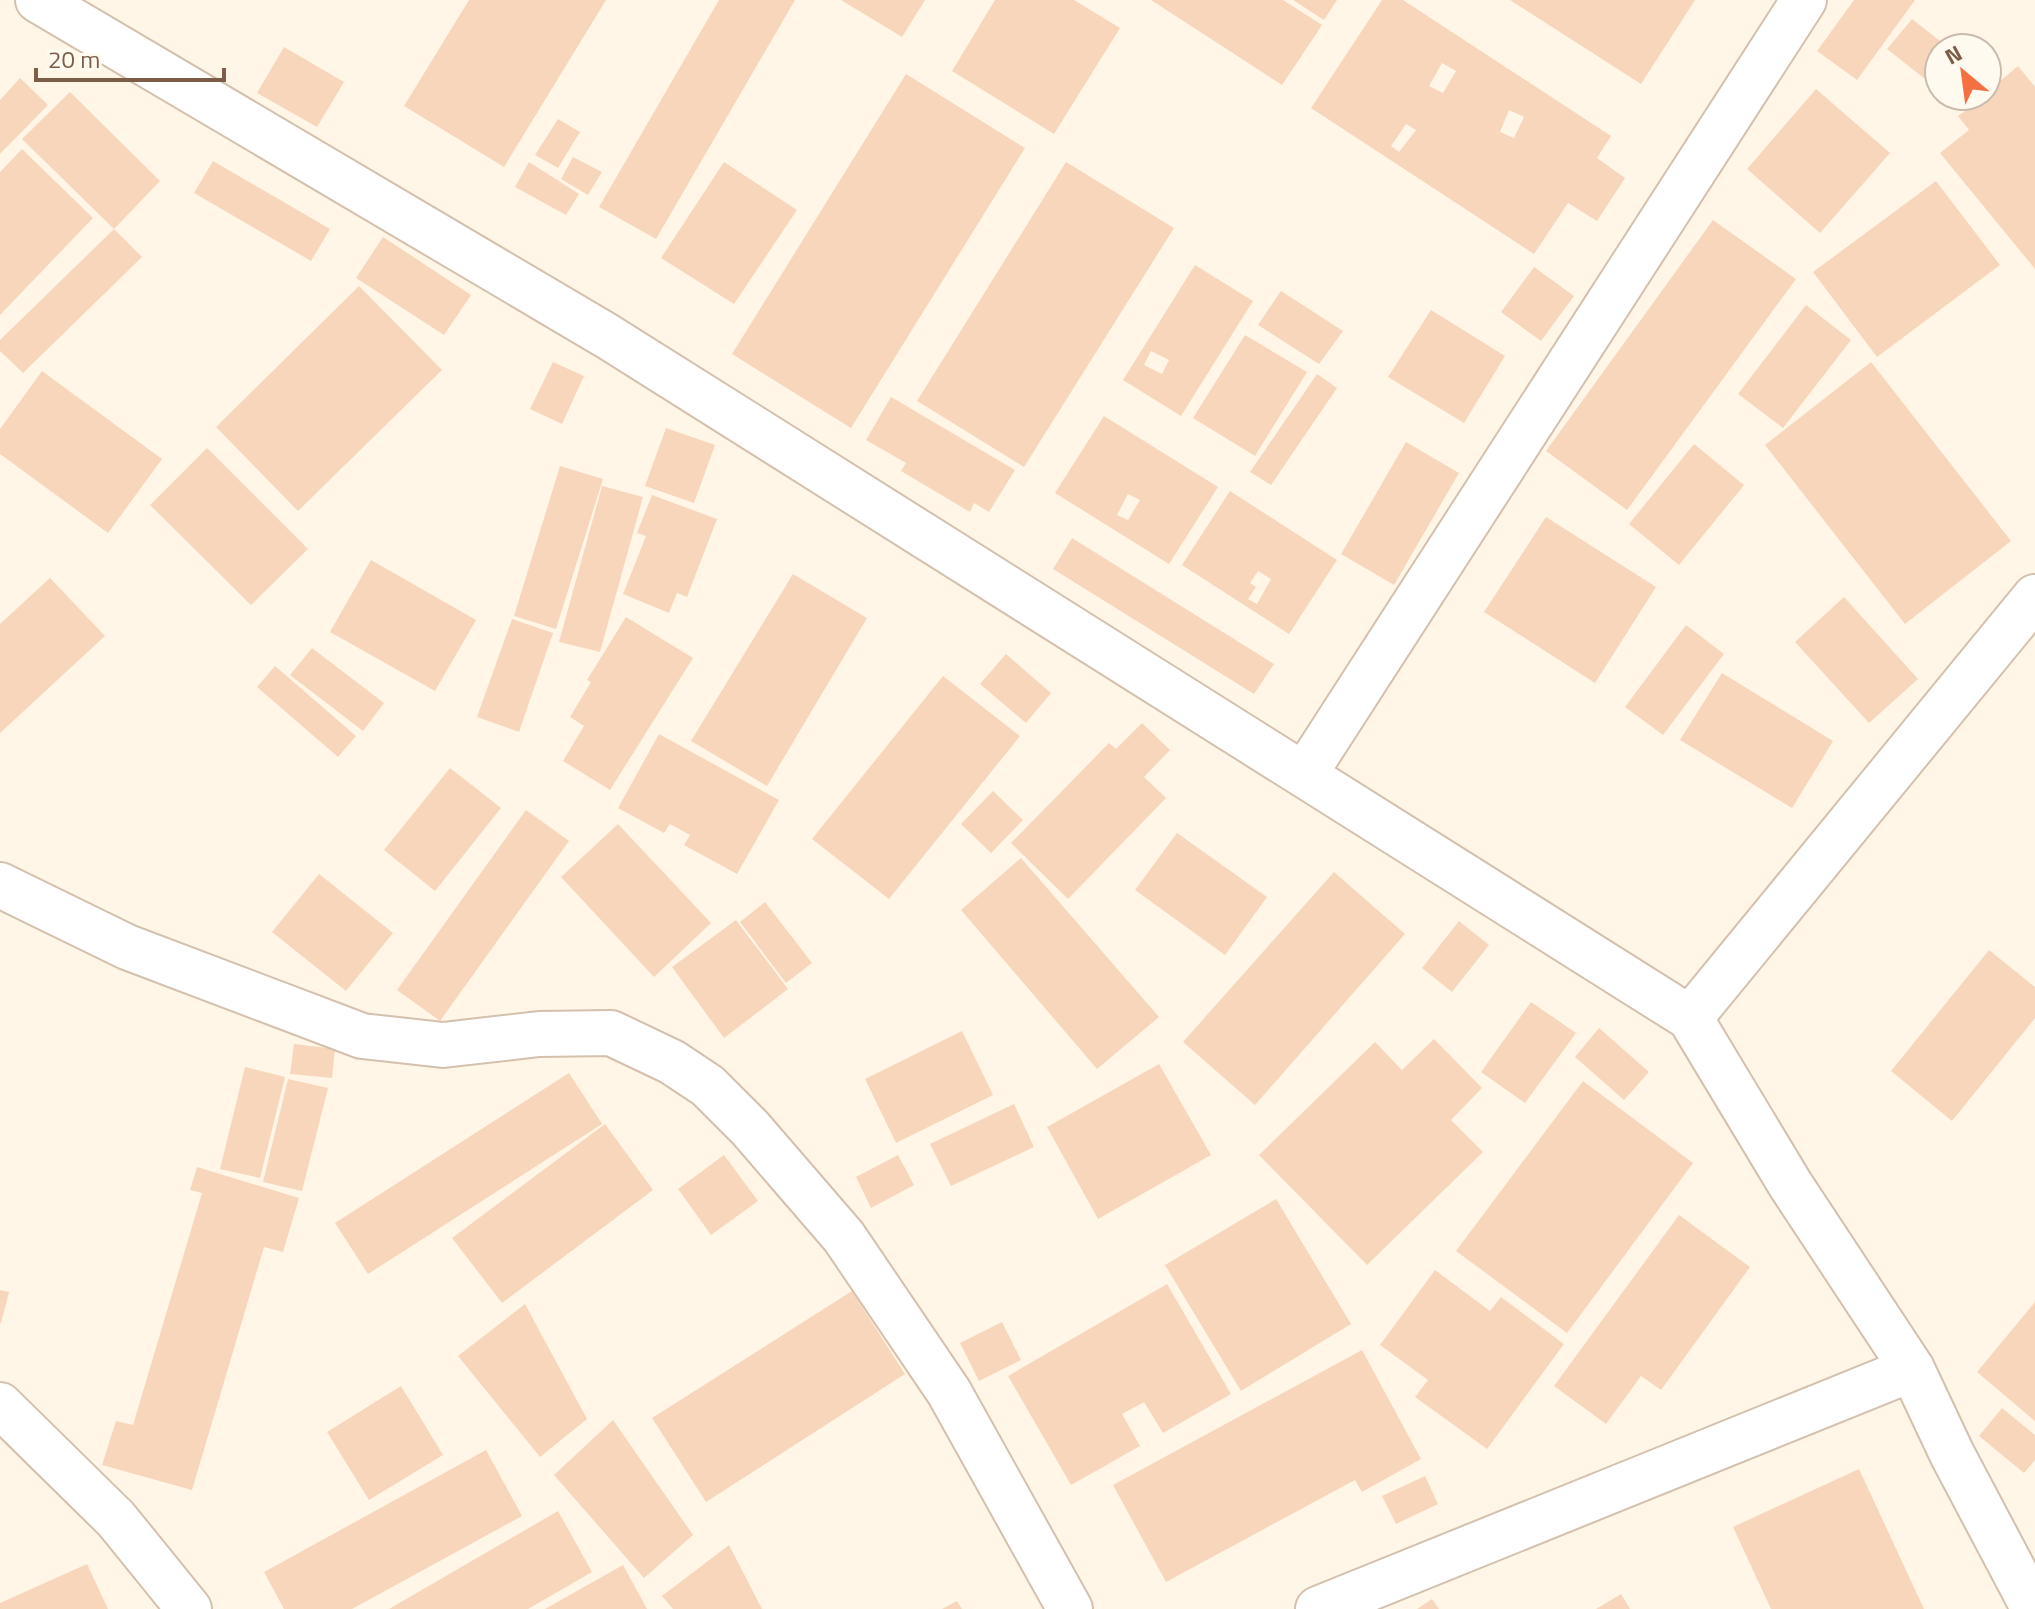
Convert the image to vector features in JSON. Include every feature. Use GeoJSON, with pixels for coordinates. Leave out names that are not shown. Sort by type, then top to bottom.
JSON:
{"type":"FeatureCollection","features":[{"type":"Feature","properties":{"kind":"street"},"geometry":{"type":"LineString","coordinates":[[38,0],[607,336],[1690,1018],[1790,1184],[1912,1369],[1952,1454],[2034,1609]]}},
{"type":"Feature","properties":{"kind":"street"},"geometry":{"type":"LineString","coordinates":[[1304,775],[1804,0]]}},
{"type":"Feature","properties":{"kind":"street"},"geometry":{"type":"LineString","coordinates":[[1690,1018],[2035,597]]}},
{"type":"Feature","properties":{"kind":"street"},"geometry":{"type":"LineString","coordinates":[[0,885],[127,947],[362,1036],[443,1045],[539,1034],[611,1033],[672,1062],[708,1086],[750,1128],[844,1237],[949,1392],[1070,1609]]}},
{"type":"Feature","properties":{"kind":"street"},"geometry":{"type":"LineString","coordinates":[[1318,1609],[1912,1369]]}},
{"type":"Feature","properties":{"kind":"street"},"geometry":{"type":"LineString","coordinates":[[0,1405],[116,1519],[189,1609]]}},
{"type":"Feature","properties":{"kind":"building"},"geometry":{"type":"Polygon","coordinates":[[[469,0],[606,0],[504,167],[404,106],[469,0]]]}},
{"type":"Feature","properties":{"kind":"building"},"geometry":{"type":"Polygon","coordinates":[[[719,0],[795,0],[656,239],[599,207],[719,0]]]}},
{"type":"Feature","properties":{"kind":"building"},"geometry":{"type":"Polygon","coordinates":[[[841,0],[925,0],[902,37],[841,0]]]}},
{"type":"Feature","properties":{"kind":"building"},"geometry":{"type":"Polygon","coordinates":[[[995,0],[1074,0],[1120,28],[1054,134],[952,71],[995,0]]]}},
{"type":"Feature","properties":{"kind":"building"},"geometry":{"type":"Polygon","coordinates":[[[1151,0],[1283,0],[1322,25],[1282,85],[1151,0]]]}},
{"type":"Feature","properties":{"kind":"building"},"geometry":{"type":"Polygon","coordinates":[[[1293,0],[1337,0],[1324,20],[1293,0]]]}},
{"type":"Feature","properties":{"kind":"building"},"geometry":{"type":"Polygon","coordinates":[[[1382,0],[1403,0],[1611,136],[1597,158],[1625,178],[1597,221],[1568,203],[1534,254],[1311,108],[1382,0]],[[1442,63],[1429,86],[1443,93],[1456,71],[1442,63]],[[1509,110],[1500,132],[1514,138],[1524,117],[1509,110]],[[1406,124],[1391,146],[1399,152],[1416,130],[1406,124]]]}},
{"type":"Feature","properties":{"kind":"building"},"geometry":{"type":"Polygon","coordinates":[[[1510,0],[1695,0],[1641,84],[1510,0]]]}},
{"type":"Feature","properties":{"kind":"building"},"geometry":{"type":"Polygon","coordinates":[[[1854,0],[1915,0],[1857,80],[1817,51],[1854,0]]]}},
{"type":"Feature","properties":{"kind":"building"},"geometry":{"type":"Polygon","coordinates":[[[1912,19],[1929,32],[1923,32],[1923,77],[1887,49],[1912,19]]]}},
{"type":"Feature","properties":{"kind":"building"},"geometry":{"type":"Polygon","coordinates":[[[284,47],[344,82],[317,127],[257,93],[284,47]]]}},
{"type":"Feature","properties":{"kind":"building"},"geometry":{"type":"Polygon","coordinates":[[[2018,66],[2035,87],[2035,269],[1940,153],[1969,130],[1958,116],[1964,112],[2003,112],[2003,79],[2018,66]]]}},
{"type":"Feature","properties":{"kind":"building"},"geometry":{"type":"Polygon","coordinates":[[[906,74],[1025,148],[851,428],[732,354],[906,74]]]}},
{"type":"Feature","properties":{"kind":"building"},"geometry":{"type":"Polygon","coordinates":[[[20,78],[48,105],[0,154],[0,100],[20,78]]]}},
{"type":"Feature","properties":{"kind":"building"},"geometry":{"type":"Polygon","coordinates":[[[1816,89],[1890,153],[1820,233],[1747,169],[1816,89]]]}},
{"type":"Feature","properties":{"kind":"building"},"geometry":{"type":"Polygon","coordinates":[[[70,92],[160,181],[114,229],[22,139],[70,92]]]}},
{"type":"Feature","properties":{"kind":"building"},"geometry":{"type":"Polygon","coordinates":[[[558,119],[580,132],[558,168],[535,155],[558,119]]]}},
{"type":"Feature","properties":{"kind":"building"},"geometry":{"type":"Polygon","coordinates":[[[22,149],[93,218],[0,315],[0,172],[22,149]]]}},
{"type":"Feature","properties":{"kind":"building"},"geometry":{"type":"Polygon","coordinates":[[[573,157],[602,172],[588,195],[561,179],[573,157]]]}},
{"type":"Feature","properties":{"kind":"building"},"geometry":{"type":"Polygon","coordinates":[[[213,161],[330,229],[311,261],[194,193],[213,161]]]}},
{"type":"Feature","properties":{"kind":"building"},"geometry":{"type":"Polygon","coordinates":[[[529,162],[579,194],[566,215],[515,187],[529,162]]]}},
{"type":"Feature","properties":{"kind":"building"},"geometry":{"type":"Polygon","coordinates":[[[724,162],[797,210],[734,304],[661,258],[724,162]]]}},
{"type":"Feature","properties":{"kind":"building"},"geometry":{"type":"Polygon","coordinates":[[[1066,162],[1174,228],[1024,467],[917,401],[1066,162]]]}},
{"type":"Feature","properties":{"kind":"building"},"geometry":{"type":"Polygon","coordinates":[[[1936,181],[2000,265],[1877,357],[1813,272],[1936,181]]]}},
{"type":"Feature","properties":{"kind":"building"},"geometry":{"type":"Polygon","coordinates":[[[1713,220],[1796,279],[1627,510],[1546,451],[1713,220]]]}},
{"type":"Feature","properties":{"kind":"building"},"geometry":{"type":"Polygon","coordinates":[[[114,229],[142,257],[23,373],[0,351],[0,340],[114,229]]]}},
{"type":"Feature","properties":{"kind":"building"},"geometry":{"type":"Polygon","coordinates":[[[383,237],[471,295],[444,335],[356,278],[383,237]]]}},
{"type":"Feature","properties":{"kind":"building"},"geometry":{"type":"Polygon","coordinates":[[[1195,265],[1253,301],[1181,416],[1123,380],[1195,265]],[[1151,351],[1144,365],[1162,374],[1169,360],[1151,351]]]}},
{"type":"Feature","properties":{"kind":"building"},"geometry":{"type":"Polygon","coordinates":[[[1534,267],[1574,296],[1541,341],[1501,312],[1534,267]]]}},
{"type":"Feature","properties":{"kind":"building"},"geometry":{"type":"Polygon","coordinates":[[[359,286],[442,370],[298,511],[216,427],[359,286]]]}},
{"type":"Feature","properties":{"kind":"building"},"geometry":{"type":"Polygon","coordinates":[[[1281,291],[1343,331],[1319,364],[1258,325],[1281,291]]]}},
{"type":"Feature","properties":{"kind":"building"},"geometry":{"type":"Polygon","coordinates":[[[1806,305],[1851,340],[1783,428],[1738,394],[1806,305]]]}},
{"type":"Feature","properties":{"kind":"building"},"geometry":{"type":"Polygon","coordinates":[[[1431,310],[1505,356],[1464,423],[1388,377],[1431,310]]]}},
{"type":"Feature","properties":{"kind":"building"},"geometry":{"type":"Polygon","coordinates":[[[1245,335],[1307,372],[1255,456],[1193,418],[1245,335]]]}},
{"type":"Feature","properties":{"kind":"building"},"geometry":{"type":"Polygon","coordinates":[[[553,362],[584,376],[562,424],[530,409],[553,362]]]}},
{"type":"Feature","properties":{"kind":"building"},"geometry":{"type":"Polygon","coordinates":[[[1871,362],[2011,541],[1905,624],[1765,445],[1871,362]]]}},
{"type":"Feature","properties":{"kind":"building"},"geometry":{"type":"Polygon","coordinates":[[[42,371],[162,459],[108,533],[0,454],[0,429],[42,371]]]}},
{"type":"Feature","properties":{"kind":"building"},"geometry":{"type":"Polygon","coordinates":[[[1317,374],[1337,388],[1271,485],[1250,472],[1317,374]]]}},
{"type":"Feature","properties":{"kind":"building"},"geometry":{"type":"Polygon","coordinates":[[[891,397],[1015,470],[989,512],[974,503],[970,512],[901,471],[906,463],[866,440],[891,397]]]}},
{"type":"Feature","properties":{"kind":"building"},"geometry":{"type":"Polygon","coordinates":[[[1104,416],[1218,487],[1169,564],[1055,493],[1104,416]],[[1128,494],[1117,515],[1128,520],[1140,500],[1128,494]]]}},
{"type":"Feature","properties":{"kind":"building"},"geometry":{"type":"Polygon","coordinates":[[[666,428],[715,445],[694,503],[645,486],[666,428]]]}},
{"type":"Feature","properties":{"kind":"building"},"geometry":{"type":"Polygon","coordinates":[[[1406,442],[1459,473],[1394,585],[1341,554],[1406,442]]]}},
{"type":"Feature","properties":{"kind":"building"},"geometry":{"type":"Polygon","coordinates":[[[1694,444],[1744,485],[1679,565],[1629,524],[1694,444]]]}},
{"type":"Feature","properties":{"kind":"building"},"geometry":{"type":"Polygon","coordinates":[[[207,448],[308,549],[251,605],[150,505],[207,448]]]}},
{"type":"Feature","properties":{"kind":"building"},"geometry":{"type":"Polygon","coordinates":[[[560,466],[603,479],[556,629],[514,616],[560,466]]]}},
{"type":"Feature","properties":{"kind":"building"},"geometry":{"type":"Polygon","coordinates":[[[602,486],[643,497],[600,652],[559,642],[602,486]]]}},
{"type":"Feature","properties":{"kind":"building"},"geometry":{"type":"Polygon","coordinates":[[[1230,491],[1337,560],[1289,634],[1182,565],[1230,491]],[[1258,571],[1250,583],[1256,587],[1248,599],[1257,604],[1271,579],[1258,571]]]}},
{"type":"Feature","properties":{"kind":"building"},"geometry":{"type":"Polygon","coordinates":[[[652,495],[717,519],[687,597],[677,593],[669,613],[623,594],[646,536],[637,533],[652,495]]]}},
{"type":"Feature","properties":{"kind":"building"},"geometry":{"type":"Polygon","coordinates":[[[1546,517],[1656,587],[1595,683],[1484,612],[1546,517]]]}},
{"type":"Feature","properties":{"kind":"building"},"geometry":{"type":"Polygon","coordinates":[[[1072,538],[1274,664],[1254,694],[1053,569],[1072,538]]]}},
{"type":"Feature","properties":{"kind":"building"},"geometry":{"type":"Polygon","coordinates":[[[371,560],[476,620],[435,691],[330,632],[371,560]]]}},
{"type":"Feature","properties":{"kind":"building"},"geometry":{"type":"Polygon","coordinates":[[[793,574],[867,618],[767,786],[691,741],[793,574]]]}},
{"type":"Feature","properties":{"kind":"building"},"geometry":{"type":"Polygon","coordinates":[[[50,578],[105,636],[0,733],[0,624],[50,578]]]}},
{"type":"Feature","properties":{"kind":"building"},"geometry":{"type":"Polygon","coordinates":[[[1844,597],[1918,679],[1869,723],[1795,642],[1844,597]]]}},
{"type":"Feature","properties":{"kind":"building"},"geometry":{"type":"Polygon","coordinates":[[[626,617],[693,658],[610,790],[563,761],[584,726],[570,717],[591,682],[587,680],[626,617]]]}},
{"type":"Feature","properties":{"kind":"building"},"geometry":{"type":"Polygon","coordinates":[[[512,619],[553,633],[519,732],[477,717],[512,619]]]}},
{"type":"Feature","properties":{"kind":"building"},"geometry":{"type":"Polygon","coordinates":[[[1686,625],[1724,654],[1663,735],[1625,707],[1686,625]]]}},
{"type":"Feature","properties":{"kind":"building"},"geometry":{"type":"Polygon","coordinates":[[[312,648],[384,703],[363,731],[290,675],[312,648]]]}},
{"type":"Feature","properties":{"kind":"building"},"geometry":{"type":"Polygon","coordinates":[[[1006,654],[1051,693],[1026,723],[980,684],[1006,654]]]}},
{"type":"Feature","properties":{"kind":"building"},"geometry":{"type":"Polygon","coordinates":[[[275,666],[356,736],[338,757],[257,687],[275,666]]]}},
{"type":"Feature","properties":{"kind":"building"},"geometry":{"type":"Polygon","coordinates":[[[1722,673],[1833,741],[1792,808],[1680,740],[1722,673]]]}},
{"type":"Feature","properties":{"kind":"building"},"geometry":{"type":"Polygon","coordinates":[[[943,676],[1020,736],[889,899],[812,839],[943,676]]]}},
{"type":"Feature","properties":{"kind":"building"},"geometry":{"type":"Polygon","coordinates":[[[1142,723],[1170,750],[1144,777],[1166,798],[1068,899],[1011,843],[1109,743],[1116,749],[1142,723]]]}},
{"type":"Feature","properties":{"kind":"building"},"geometry":{"type":"Polygon","coordinates":[[[659,734],[779,800],[737,874],[684,845],[690,835],[670,824],[664,833],[618,808],[659,734]]]}},
{"type":"Feature","properties":{"kind":"building"},"geometry":{"type":"Polygon","coordinates":[[[450,768],[501,808],[435,891],[384,850],[450,768]]]}},
{"type":"Feature","properties":{"kind":"building"},"geometry":{"type":"Polygon","coordinates":[[[993,791],[1023,820],[991,853],[961,824],[993,791]]]}},
{"type":"Feature","properties":{"kind":"building"},"geometry":{"type":"Polygon","coordinates":[[[526,810],[569,841],[440,1021],[397,990],[526,810]]]}},
{"type":"Feature","properties":{"kind":"building"},"geometry":{"type":"Polygon","coordinates":[[[618,824],[711,923],[654,977],[561,877],[618,824]]]}},
{"type":"Feature","properties":{"kind":"building"},"geometry":{"type":"Polygon","coordinates":[[[1177,833],[1267,897],[1225,955],[1135,890],[1177,833]]]}},
{"type":"Feature","properties":{"kind":"building"},"geometry":{"type":"Polygon","coordinates":[[[1021,858],[1159,1017],[1097,1069],[961,910],[1021,858]]]}},
{"type":"Feature","properties":{"kind":"building"},"geometry":{"type":"Polygon","coordinates":[[[1334,872],[1405,934],[1255,1105],[1183,1042],[1334,872]]]}},
{"type":"Feature","properties":{"kind":"building"},"geometry":{"type":"Polygon","coordinates":[[[319,874],[393,933],[346,991],[272,932],[319,874]]]}},
{"type":"Feature","properties":{"kind":"building"},"geometry":{"type":"Polygon","coordinates":[[[765,902],[812,963],[786,983],[740,922],[765,902]]]}},
{"type":"Feature","properties":{"kind":"building"},"geometry":{"type":"Polygon","coordinates":[[[736,920],[788,989],[724,1038],[672,967],[736,920]]]}},
{"type":"Feature","properties":{"kind":"building"},"geometry":{"type":"Polygon","coordinates":[[[1459,921],[1489,945],[1452,992],[1422,968],[1459,921]]]}},
{"type":"Feature","properties":{"kind":"building"},"geometry":{"type":"Polygon","coordinates":[[[1989,950],[2035,987],[2035,1018],[1952,1121],[1891,1071],[1989,950]]]}},
{"type":"Feature","properties":{"kind":"building"},"geometry":{"type":"Polygon","coordinates":[[[1531,1002],[1576,1033],[1525,1103],[1481,1072],[1531,1002]]]}},
{"type":"Feature","properties":{"kind":"building"},"geometry":{"type":"Polygon","coordinates":[[[1599,1028],[1649,1072],[1624,1100],[1575,1057],[1599,1028]]]}},
{"type":"Feature","properties":{"kind":"building"},"geometry":{"type":"Polygon","coordinates":[[[962,1031],[993,1095],[896,1143],[865,1079],[962,1031]]]}},
{"type":"Feature","properties":{"kind":"building"},"geometry":{"type":"Polygon","coordinates":[[[1434,1039],[1482,1088],[1451,1120],[1483,1152],[1367,1265],[1259,1155],[1375,1042],[1402,1070],[1434,1039]]]}},
{"type":"Feature","properties":{"kind":"building"},"geometry":{"type":"Polygon","coordinates":[[[294,1044],[335,1049],[332,1078],[290,1074],[294,1044]]]}},
{"type":"Feature","properties":{"kind":"building"},"geometry":{"type":"Polygon","coordinates":[[[1159,1064],[1211,1155],[1098,1219],[1047,1127],[1159,1064]]]}},
{"type":"Feature","properties":{"kind":"building"},"geometry":{"type":"Polygon","coordinates":[[[245,1067],[285,1077],[260,1178],[220,1169],[245,1067]]]}},
{"type":"Feature","properties":{"kind":"building"},"geometry":{"type":"Polygon","coordinates":[[[569,1073],[602,1124],[368,1274],[335,1223],[569,1073]]]}},
{"type":"Feature","properties":{"kind":"building"},"geometry":{"type":"Polygon","coordinates":[[[288,1079],[328,1088],[302,1191],[263,1182],[288,1079]]]}},
{"type":"Feature","properties":{"kind":"building"},"geometry":{"type":"Polygon","coordinates":[[[1583,1081],[1693,1163],[1567,1333],[1456,1251],[1583,1081]]]}},
{"type":"Feature","properties":{"kind":"building"},"geometry":{"type":"Polygon","coordinates":[[[1014,1104],[1034,1147],[951,1186],[930,1144],[1014,1104]]]}},
{"type":"Feature","properties":{"kind":"building"},"geometry":{"type":"Polygon","coordinates":[[[605,1124],[653,1190],[502,1303],[452,1238],[605,1124]]]}},
{"type":"Feature","properties":{"kind":"building"},"geometry":{"type":"Polygon","coordinates":[[[724,1155],[758,1201],[711,1235],[678,1189],[724,1155]]]}},
{"type":"Feature","properties":{"kind":"building"},"geometry":{"type":"Polygon","coordinates":[[[898,1155],[914,1185],[871,1208],[856,1177],[898,1155]]]}},
{"type":"Feature","properties":{"kind":"building"},"geometry":{"type":"Polygon","coordinates":[[[197,1167],[299,1198],[283,1252],[264,1247],[192,1490],[102,1465],[116,1421],[133,1425],[202,1193],[190,1190],[197,1167]]]}},
{"type":"Feature","properties":{"kind":"building"},"geometry":{"type":"Polygon","coordinates":[[[1276,1199],[1351,1324],[1241,1391],[1165,1265],[1276,1199]]]}},
{"type":"Feature","properties":{"kind":"building"},"geometry":{"type":"Polygon","coordinates":[[[1679,1215],[1750,1267],[1661,1390],[1641,1376],[1606,1424],[1554,1386],[1679,1215]]]}},
{"type":"Feature","properties":{"kind":"building"},"geometry":{"type":"Polygon","coordinates":[[[1435,1270],[1490,1311],[1501,1297],[1564,1344],[1487,1449],[1415,1397],[1428,1380],[1380,1345],[1435,1270]]]}},
{"type":"Feature","properties":{"kind":"building"},"geometry":{"type":"Polygon","coordinates":[[[1167,1284],[1231,1394],[1163,1433],[1144,1402],[1122,1414],[1140,1446],[1071,1485],[1008,1376],[1167,1284]]]}},
{"type":"Feature","properties":{"kind":"building"},"geometry":{"type":"Polygon","coordinates":[[[0,1290],[9,1292],[1,1323],[0,1323],[0,1290]]]}},
{"type":"Feature","properties":{"kind":"building"},"geometry":{"type":"Polygon","coordinates":[[[852,1291],[905,1374],[706,1502],[652,1418],[852,1291]]]}},
{"type":"Feature","properties":{"kind":"building"},"geometry":{"type":"Polygon","coordinates":[[[2035,1302],[2035,1421],[1977,1372],[2035,1302]]]}},
{"type":"Feature","properties":{"kind":"building"},"geometry":{"type":"Polygon","coordinates":[[[525,1304],[587,1419],[540,1457],[458,1356],[525,1304]]]}},
{"type":"Feature","properties":{"kind":"building"},"geometry":{"type":"Polygon","coordinates":[[[1002,1322],[1021,1360],[979,1381],[960,1343],[1002,1322]]]}},
{"type":"Feature","properties":{"kind":"building"},"geometry":{"type":"Polygon","coordinates":[[[1362,1350],[1421,1459],[1362,1492],[1355,1480],[1166,1582],[1113,1485],[1362,1350]]]}},
{"type":"Feature","properties":{"kind":"building"},"geometry":{"type":"Polygon","coordinates":[[[401,1386],[443,1455],[369,1500],[327,1432],[401,1386]]]}},
{"type":"Feature","properties":{"kind":"building"},"geometry":{"type":"Polygon","coordinates":[[[2002,1408],[2035,1435],[2035,1460],[2024,1473],[1979,1436],[2002,1408]]]}},
{"type":"Feature","properties":{"kind":"building"},"geometry":{"type":"Polygon","coordinates":[[[613,1420],[693,1535],[644,1578],[554,1475],[613,1420]]]}},
{"type":"Feature","properties":{"kind":"building"},"geometry":{"type":"Polygon","coordinates":[[[486,1450],[522,1516],[352,1609],[284,1609],[264,1572],[486,1450]]]}},
{"type":"Feature","properties":{"kind":"building"},"geometry":{"type":"Polygon","coordinates":[[[1859,1469],[1924,1609],[1771,1609],[1733,1527],[1859,1469]]]}},
{"type":"Feature","properties":{"kind":"building"},"geometry":{"type":"Polygon","coordinates":[[[1425,1476],[1438,1504],[1396,1524],[1382,1496],[1425,1476]]]}},
{"type":"Feature","properties":{"kind":"building"},"geometry":{"type":"Polygon","coordinates":[[[558,1511],[592,1572],[528,1609],[389,1609],[558,1511]]]}},
{"type":"Feature","properties":{"kind":"building"},"geometry":{"type":"Polygon","coordinates":[[[729,1545],[762,1609],[673,1609],[662,1596],[729,1545]]]}},
{"type":"Feature","properties":{"kind":"building"},"geometry":{"type":"Polygon","coordinates":[[[87,1564],[108,1609],[0,1609],[0,1603],[87,1564]]]}},
{"type":"Feature","properties":{"kind":"building"},"geometry":{"type":"Polygon","coordinates":[[[623,1565],[647,1609],[545,1609],[623,1565]]]}},
{"type":"Feature","properties":{"kind":"building"},"geometry":{"type":"Polygon","coordinates":[[[1621,1594],[1630,1609],[1596,1609],[1621,1594]]]}},
{"type":"Feature","properties":{"kind":"building"},"geometry":{"type":"Polygon","coordinates":[[[1432,1599],[1439,1609],[1417,1609],[1432,1599]]]}},
{"type":"Feature","properties":{"kind":"building"},"geometry":{"type":"Polygon","coordinates":[[[957,1601],[962,1609],[942,1609],[957,1601]]]}}]}
